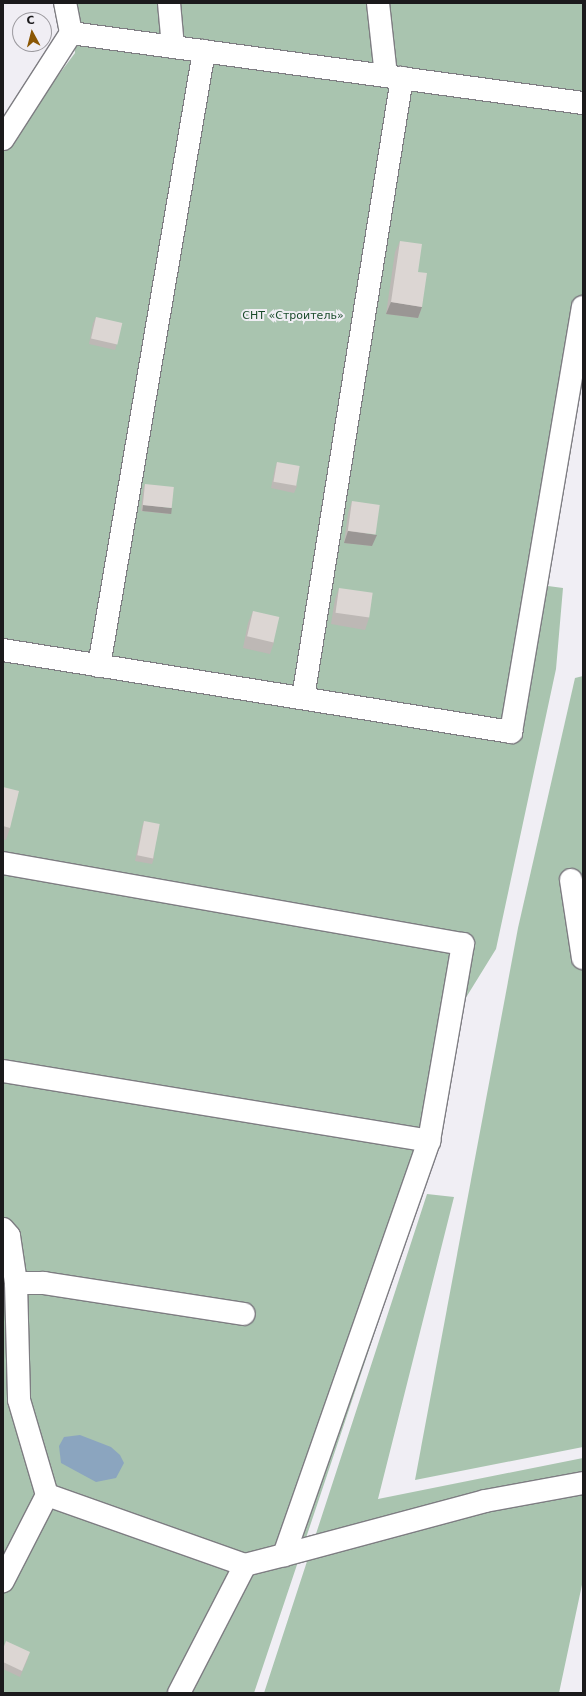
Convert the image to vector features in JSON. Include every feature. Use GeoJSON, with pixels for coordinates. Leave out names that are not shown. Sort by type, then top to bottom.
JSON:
{"type":"FeatureCollection","features":[{"type":"Feature","properties":{"kind":"street"},"geometry":{"type":"LineString","coordinates":[[3,139],[71,33],[65,3]]}},
{"type":"Feature","properties":{"kind":"street"},"geometry":{"type":"LineString","coordinates":[[169,3],[173,47]]}},
{"type":"Feature","properties":{"kind":"street"},"geometry":{"type":"LineString","coordinates":[[303,698],[394,77],[378,3]]}},
{"type":"Feature","properties":{"kind":"street"},"geometry":{"type":"LineString","coordinates":[[71,33],[583,103]]}},
{"type":"Feature","properties":{"kind":"street"},"geometry":{"type":"LineString","coordinates":[[99,666],[204,51]]}},
{"type":"Feature","properties":{"kind":"street"},"geometry":{"type":"LineString","coordinates":[[3,650],[511,732],[583,307]]}},
{"type":"Feature","properties":{"kind":"street"},"geometry":{"type":"LineString","coordinates":[[3,863],[463,944],[429,1141],[284,1555]]}},
{"type":"Feature","properties":{"kind":"street"},"geometry":{"type":"LineString","coordinates":[[571,880],[583,958]]}},
{"type":"Feature","properties":{"kind":"street"},"geometry":{"type":"LineString","coordinates":[[3,1070],[429,1141]]}},
{"type":"Feature","properties":{"kind":"street"},"geometry":{"type":"LineString","coordinates":[[3,1229],[9,1236],[16,1282],[19,1400],[47,1495],[3,1581]]}},
{"type":"Feature","properties":{"kind":"street"},"geometry":{"type":"LineString","coordinates":[[16,1282],[44,1283],[244,1314]]}},
{"type":"Feature","properties":{"kind":"street"},"geometry":{"type":"LineString","coordinates":[[47,1495],[245,1565],[485,1501],[583,1483]]}},
{"type":"Feature","properties":{"kind":"street"},"geometry":{"type":"LineString","coordinates":[[179,1693],[245,1565]]}},
{"type":"Feature","properties":{"kind":"green space","name":"СНТ «Строитель»"},"geometry":{"type":"Polygon","coordinates":[[[70,3],[583,3],[583,337],[548,586],[563,588],[556,669],[496,949],[462,1004],[436,1150],[254,1693],[3,1693],[3,149],[75,53],[70,3]]]}},
{"type":"Feature","properties":{"kind":"green space"},"geometry":{"type":"Polygon","coordinates":[[[583,676],[583,1447],[415,1480],[518,928],[575,678],[583,676]]]}},
{"type":"Feature","properties":{"kind":"green space"},"geometry":{"type":"Polygon","coordinates":[[[427,1194],[454,1197],[378,1499],[583,1458],[583,1580],[559,1693],[264,1693],[427,1194]]]}},
{"type":"Feature","properties":{"kind":"water"},"geometry":{"type":"Polygon","coordinates":[[[80,1435],[111,1447],[120,1455],[124,1463],[116,1478],[96,1482],[61,1463],[59,1446],[64,1437],[80,1435]]]}},
{"type":"Feature","properties":{"kind":"building"},"geometry":{"type":"Polygon","coordinates":[[[400,241],[422,244],[418,272],[427,273],[422,307],[391,302],[400,241]]]}},
{"type":"Feature","properties":{"kind":"building"},"geometry":{"type":"Polygon","coordinates":[[[96,317],[122,323],[117,345],[91,338],[96,317]]]}},
{"type":"Feature","properties":{"kind":"building"},"geometry":{"type":"Polygon","coordinates":[[[277,462],[300,466],[296,486],[274,482],[277,462]]]}},
{"type":"Feature","properties":{"kind":"building"},"geometry":{"type":"Polygon","coordinates":[[[145,484],[174,487],[172,508],[143,505],[145,484]]]}},
{"type":"Feature","properties":{"kind":"building"},"geometry":{"type":"Polygon","coordinates":[[[352,501],[380,505],[376,535],[348,531],[352,501]]]}},
{"type":"Feature","properties":{"kind":"building"},"geometry":{"type":"Polygon","coordinates":[[[339,588],[373,593],[369,617],[336,613],[339,588]]]}},
{"type":"Feature","properties":{"kind":"building"},"geometry":{"type":"Polygon","coordinates":[[[253,611],[279,617],[273,642],[247,636],[253,611]]]}},
{"type":"Feature","properties":{"kind":"building"},"geometry":{"type":"Polygon","coordinates":[[[3,787],[19,791],[10,828],[3,826],[3,787]]]}},
{"type":"Feature","properties":{"kind":"building"},"geometry":{"type":"Polygon","coordinates":[[[144,821],[160,824],[153,858],[137,855],[144,821]]]}},
{"type":"Feature","properties":{"kind":"building"},"geometry":{"type":"Polygon","coordinates":[[[6,1641],[30,1652],[22,1671],[3,1662],[3,1649],[6,1641]]]}}]}
